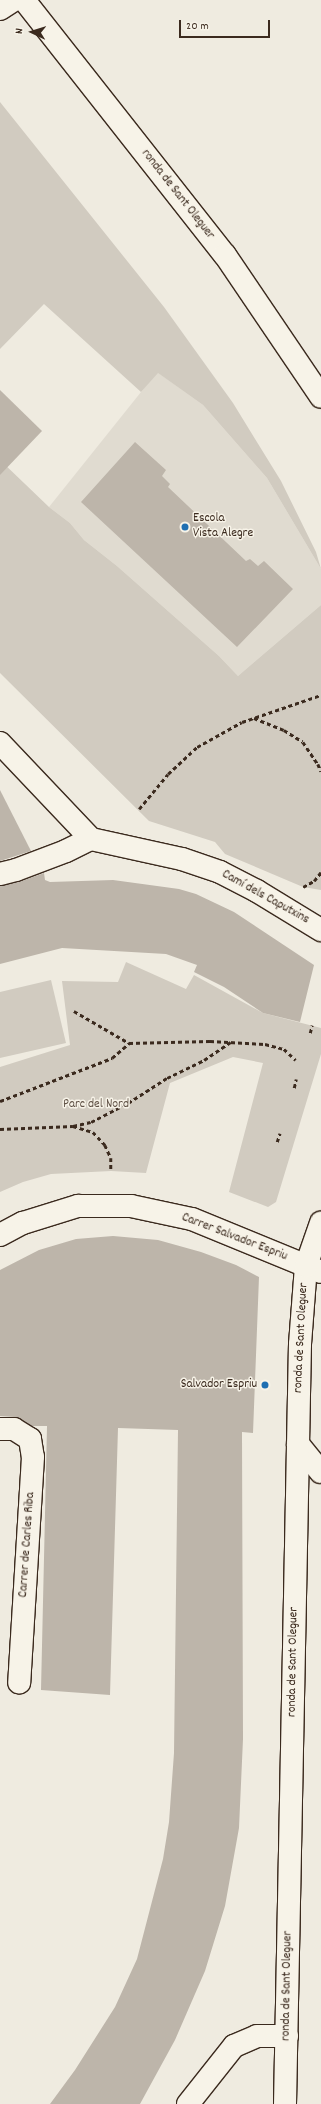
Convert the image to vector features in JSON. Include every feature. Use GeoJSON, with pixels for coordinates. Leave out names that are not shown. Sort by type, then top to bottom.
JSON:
{"type":"FeatureCollection","features":[{"type":"Feature","properties":{"kind":"street"},"geometry":{"type":"LineString","coordinates":[[0,9],[14,0]]}},
{"type":"Feature","properties":{"kind":"street","name":"ronda de Sant Oleguer"},"geometry":{"type":"LineString","coordinates":[[24,0],[225,255],[321,398]]}},
{"type":"Feature","properties":{"kind":"street"},"geometry":{"type":"LineString","coordinates":[[0,742],[91,839],[66,851],[16,870],[0,874]]}},
{"type":"Feature","properties":{"kind":"street","name":"Camí dels Caputxins"},"geometry":{"type":"LineString","coordinates":[[91,839],[182,859],[220,872],[257,891],[321,930]]}},
{"type":"Feature","properties":{"kind":"street","name":"Carrer Salvador Espriu"},"geometry":{"type":"LineString","coordinates":[[0,1236],[23,1223],[78,1206],[131,1206],[192,1219],[314,1269]]}},
{"type":"Feature","properties":{"kind":"street","name":"ronda de Sant Oleguer"},"geometry":{"type":"LineString","coordinates":[[286,2104],[300,1344],[321,1223]]}},
{"type":"Feature","properties":{"kind":"street","name":"Carrer de Carles Riba"},"geometry":{"type":"LineString","coordinates":[[0,1429],[14,1429],[30,1439],[33,1458],[18,1683]]}},
{"type":"Feature","properties":{"kind":"street"},"geometry":{"type":"LineString","coordinates":[[298,1444],[321,1472]]}},
{"type":"Feature","properties":{"kind":"street"},"geometry":{"type":"LineString","coordinates":[[188,2104],[234,2046],[257,2036],[287,2036]]}},
{"type":"Feature","properties":{"kind":"path"},"geometry":{"type":"LineString","coordinates":[[139,809],[168,774],[185,757],[220,734],[253,718],[321,695]]}},
{"type":"Feature","properties":{"kind":"path"},"geometry":{"type":"LineString","coordinates":[[253,718],[284,730],[303,742],[321,771]]}},
{"type":"Feature","properties":{"kind":"path"},"geometry":{"type":"LineString","coordinates":[[303,887],[314,881],[321,872]]}},
{"type":"Feature","properties":{"kind":"path"},"geometry":{"type":"LineString","coordinates":[[74,1011],[129,1043],[232,1042],[265,1044],[284,1049],[296,1060]]}},
{"type":"Feature","properties":{"kind":"path"},"geometry":{"type":"LineString","coordinates":[[310,1033],[312,1025]]}},
{"type":"Feature","properties":{"kind":"path"},"geometry":{"type":"LineString","coordinates":[[0,1129],[73,1126],[91,1122],[128,1103],[167,1078],[204,1060],[232,1042]]}},
{"type":"Feature","properties":{"kind":"path"},"geometry":{"type":"LineString","coordinates":[[0,1101],[112,1058],[129,1043]]}},
{"type":"Feature","properties":{"kind":"path"},"geometry":{"type":"LineString","coordinates":[[294,1088],[296,1079]]}},
{"type":"Feature","properties":{"kind":"path"},"geometry":{"type":"LineString","coordinates":[[73,1126],[93,1132],[105,1145],[111,1158],[111,1171]]}},
{"type":"Feature","properties":{"kind":"path"},"geometry":{"type":"LineString","coordinates":[[277,1142],[280,1133]]}},
{"type":"Feature","properties":{"kind":"shaded area","name":"Escola Vista Alegre"},"geometry":{"type":"Polygon","coordinates":[[[157,372],[203,405],[267,478],[321,569],[321,605],[238,676],[219,656],[117,566],[84,540],[70,523],[49,507],[157,372]]]}},
{"type":"Feature","properties":{"kind":"green space"},"geometry":{"type":"Polygon","coordinates":[[[0,102],[164,307],[233,403],[281,481],[316,552],[321,569],[267,478],[203,405],[158,373],[141,392],[44,304],[0,349],[0,102]]]}},
{"type":"Feature","properties":{"kind":"green space"},"geometry":{"type":"Polygon","coordinates":[[[0,460],[49,507],[70,523],[84,540],[117,566],[219,656],[238,676],[321,605],[321,890],[303,887],[225,854],[215,842],[149,821],[0,673],[0,460]]]}},
{"type":"Feature","properties":{"kind":"green space","name":"Parc del Nord"},"geometry":{"type":"Polygon","coordinates":[[[126,962],[186,989],[194,975],[263,1013],[321,1028],[321,1054],[276,1202],[268,1207],[229,1192],[263,1063],[233,1057],[170,1083],[146,1173],[111,1171],[51,1174],[23,1182],[0,1192],[0,1067],[70,1045],[62,981],[118,982],[126,962]]]}},
{"type":"Feature","properties":{"kind":"green space"},"geometry":{"type":"Polygon","coordinates":[[[51,980],[66,1043],[0,1058],[0,992],[51,980]]]}},
{"type":"Feature","properties":{"kind":"building"},"geometry":{"type":"Polygon","coordinates":[[[0,390],[42,431],[0,475],[0,390]]]}},
{"type":"Feature","properties":{"kind":"building"},"geometry":{"type":"Polygon","coordinates":[[[135,442],[166,470],[162,476],[170,484],[168,487],[246,561],[250,559],[258,566],[264,561],[293,589],[237,647],[81,502],[135,442]]]}},
{"type":"Feature","properties":{"kind":"building"},"geometry":{"type":"Polygon","coordinates":[[[0,790],[31,851],[0,861],[0,790]]]}},
{"type":"Feature","properties":{"kind":"building"},"geometry":{"type":"Polygon","coordinates":[[[44,873],[45,880],[50,882],[113,880],[179,889],[196,894],[234,912],[314,965],[300,1022],[263,1013],[224,987],[194,972],[197,965],[166,954],[62,948],[0,964],[0,886],[19,882],[44,873]]]}},
{"type":"Feature","properties":{"kind":"building"},"geometry":{"type":"Polygon","coordinates":[[[113,1236],[158,1240],[201,1252],[236,1265],[259,1277],[253,1433],[242,1432],[243,1739],[239,1828],[225,1906],[205,1971],[175,2040],[140,2104],[50,2104],[75,2070],[115,2007],[137,1959],[163,1859],[169,1822],[174,1753],[178,1430],[118,1428],[110,1695],[41,1690],[47,1426],[32,1426],[14,1417],[0,1416],[0,1270],[39,1250],[76,1239],[113,1236]]]}},
{"type":"Feature","properties":{"kind":"place","name":"Escola Vista Alegre"},"geometry":{"type":"Point","coordinates":[185,527]}},
{"type":"Feature","properties":{"kind":"place","name":"Salvador Espriu"},"geometry":{"type":"Point","coordinates":[265,1385]}}]}
